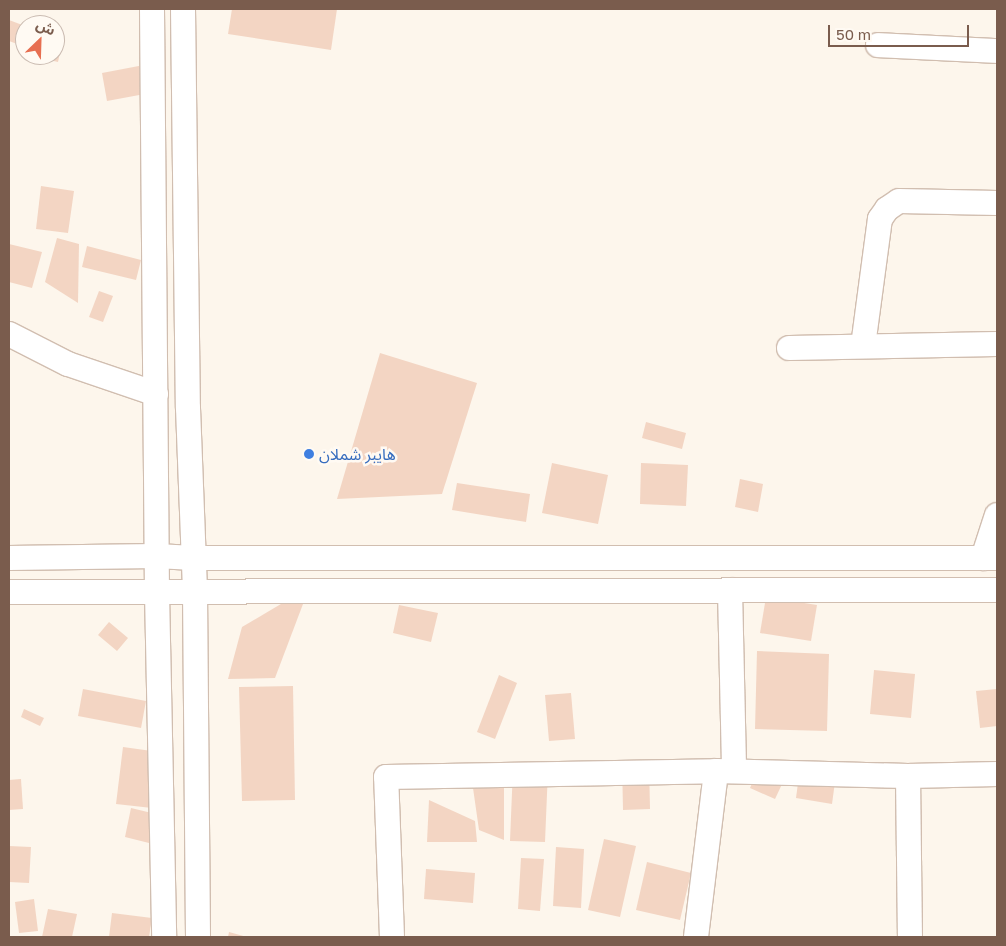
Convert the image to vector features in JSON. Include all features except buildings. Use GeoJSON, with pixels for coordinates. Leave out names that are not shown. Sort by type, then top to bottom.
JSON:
{"type":"FeatureCollection","features":[{"type":"Feature","properties":{"kind":"street"},"geometry":{"type":"LineString","coordinates":[[152,9],[156,556],[164,937]]}},
{"type":"Feature","properties":{"kind":"street"},"geometry":{"type":"LineString","coordinates":[[183,9],[188,408],[195,592],[198,937]]}},
{"type":"Feature","properties":{"kind":"street"},"geometry":{"type":"LineString","coordinates":[[878,45],[997,51]]}},
{"type":"Feature","properties":{"kind":"street"},"geometry":{"type":"LineString","coordinates":[[863,346],[880,219],[887,209],[899,201],[997,203]]}},
{"type":"Feature","properties":{"kind":"street"},"geometry":{"type":"LineString","coordinates":[[9,334],[68,364],[156,394]]}},
{"type":"Feature","properties":{"kind":"street"},"geometry":{"type":"LineString","coordinates":[[788,348],[997,344]]}},
{"type":"Feature","properties":{"kind":"street"},"geometry":{"type":"LineString","coordinates":[[9,558],[156,556],[194,558],[990,558],[997,515]]}},
{"type":"Feature","properties":{"kind":"street"},"geometry":{"type":"LineString","coordinates":[[696,937],[725,771],[730,590]]}},
{"type":"Feature","properties":{"kind":"street"},"geometry":{"type":"LineString","coordinates":[[9,592],[997,590]]}},
{"type":"Feature","properties":{"kind":"street"},"geometry":{"type":"LineString","coordinates":[[392,937],[386,777],[725,771],[908,776],[997,774]]}},
{"type":"Feature","properties":{"kind":"street"},"geometry":{"type":"LineString","coordinates":[[908,776],[910,937]]}},
{"type":"Feature","properties":{"kind":"place","name":"هايبر شملان"},"geometry":{"type":"Point","coordinates":[309,454]}}]}
